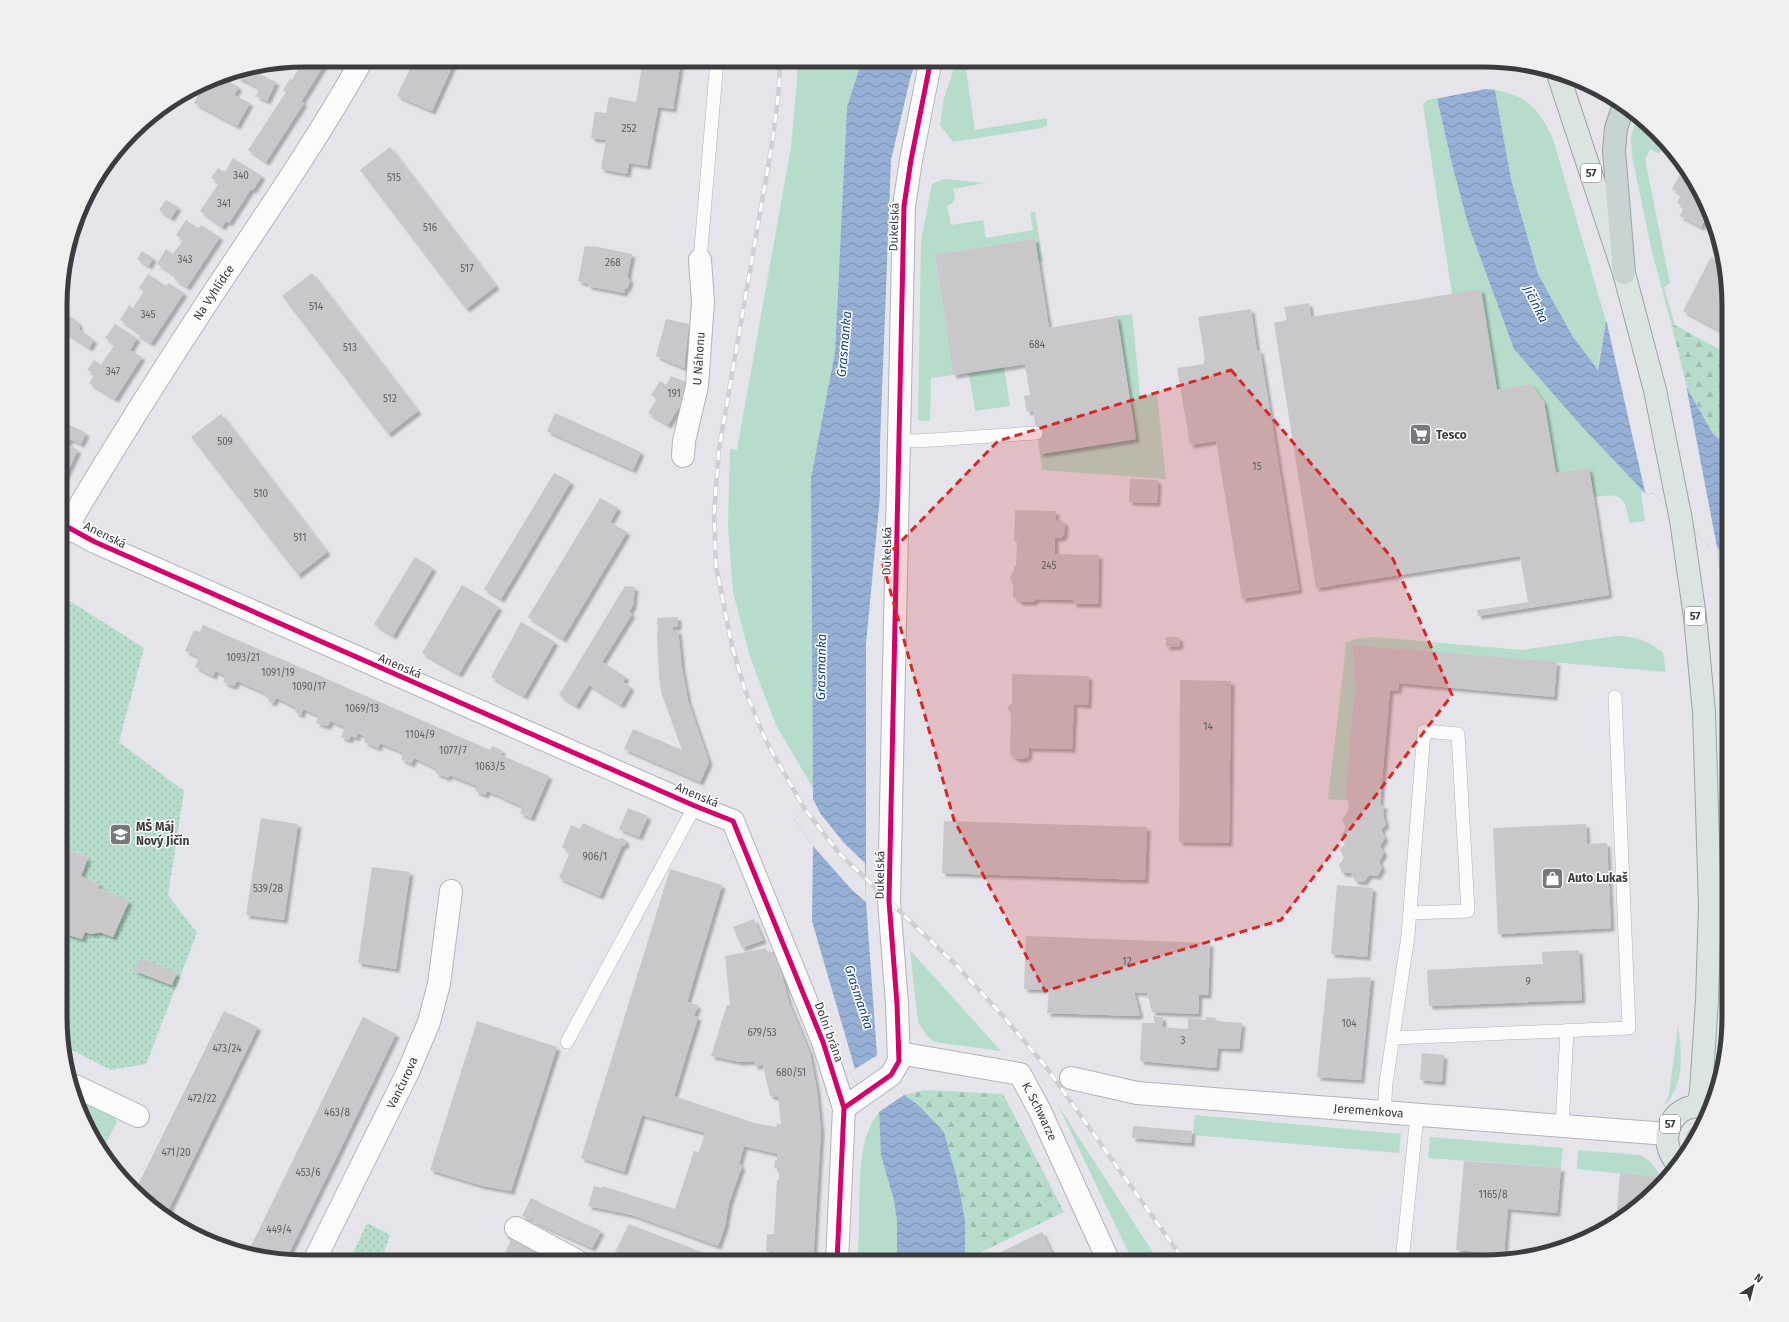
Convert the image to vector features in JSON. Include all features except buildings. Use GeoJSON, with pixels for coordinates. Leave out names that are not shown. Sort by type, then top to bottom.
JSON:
{"type":"FeatureCollection","features":[{"type":"Feature","properties":{"kind":"highway"},"geometry":{"type":"LineString","coordinates":[[1622,111],[1616,128],[1614,150],[1624,273]]}},
{"type":"Feature","properties":{"kind":"main road","name":"57"},"geometry":{"type":"LineString","coordinates":[[1560,80],[1624,273],[1655,390],[1681,520],[1695,617],[1704,712],[1710,898],[1707,1000],[1701,1091],[1704,1107],[1688,1108],[1679,1113],[1670,1125],[1667,1134],[1667,1144],[1670,1154],[1675,1160]]}},
{"type":"Feature","properties":{"kind":"street","name":"Na Vyhlídce"},"geometry":{"type":"LineString","coordinates":[[67,524],[145,399],[294,170],[358,67]]}},
{"type":"Feature","properties":{"kind":"street","name":"Dukelská"},"geometry":{"type":"LineString","coordinates":[[899,1049],[890,901],[904,206],[911,160],[930,67]]}},
{"type":"Feature","properties":{"kind":"street","name":"U Náhonu"},"geometry":{"type":"LineString","coordinates":[[683,456],[684,441],[697,386],[702,302],[700,260]]}},
{"type":"Feature","properties":{"kind":"street","name":"Anenská"},"geometry":{"type":"LineString","coordinates":[[67,530],[695,806],[733,821]]}},
{"type":"Feature","properties":{"kind":"street","name":"Dolní brána"},"geometry":{"type":"LineString","coordinates":[[733,821],[823,1042],[844,1108],[837,1255]]}},
{"type":"Feature","properties":{"kind":"street","name":"Vančurova"},"geometry":{"type":"LineString","coordinates":[[317,1255],[408,1072],[429,1022],[438,984],[451,891]]}},
{"type":"Feature","properties":{"kind":"street"},"geometry":{"type":"LineString","coordinates":[[844,1108],[891,1075],[899,1061],[899,1049]]}},
{"type":"Feature","properties":{"kind":"street","name":"K. Schwarze"},"geometry":{"type":"LineString","coordinates":[[899,1049],[1020,1074],[1040,1111],[1106,1255]]}},
{"type":"Feature","properties":{"kind":"street","name":"Jeremenkova"},"geometry":{"type":"LineString","coordinates":[[1071,1078],[1137,1093],[1667,1134]]}},
{"type":"Feature","properties":{"kind":"street"},"geometry":{"type":"LineString","coordinates":[[78,1088],[138,1116]]}},
{"type":"Feature","properties":{"kind":"street"},"geometry":{"type":"LineString","coordinates":[[516,1228],[566,1255]]}},
{"type":"Feature","properties":{"kind":"lane"},"geometry":{"type":"LineString","coordinates":[[700,260],[716,67]]}},
{"type":"Feature","properties":{"kind":"lane"},"geometry":{"type":"LineString","coordinates":[[899,440],[918,441],[1036,433]]}},
{"type":"Feature","properties":{"kind":"lane"},"geometry":{"type":"LineString","coordinates":[[1393,1038],[1630,1028],[1615,697]]}},
{"type":"Feature","properties":{"kind":"lane"},"geometry":{"type":"LineString","coordinates":[[1384,1113],[1386,1083],[1410,913],[1424,731],[1458,734],[1468,911],[1410,913]]}},
{"type":"Feature","properties":{"kind":"lane"},"geometry":{"type":"LineString","coordinates":[[567,1042],[695,806]]}},
{"type":"Feature","properties":{"kind":"lane"},"geometry":{"type":"LineString","coordinates":[[1562,1127],[1567,1030]]}},
{"type":"Feature","properties":{"kind":"lane"},"geometry":{"type":"LineString","coordinates":[[1403,1255],[1418,1115]]}},
{"type":"Feature","properties":{"kind":"highlighted area"},"geometry":{"type":"Polygon","coordinates":[[[1231,370],[1393,559],[1452,695],[1281,920],[1045,991],[954,820],[882,561],[998,441],[1231,370]]]}},
{"type":"Feature","properties":{"kind":"green space"},"geometry":{"type":"Polygon","coordinates":[[[797,67],[860,67],[847,107],[835,352],[811,478],[813,788],[776,725],[750,657],[733,592],[728,526],[730,449],[737,450],[791,147],[797,67]]]}},
{"type":"Feature","properties":{"kind":"green space"},"geometry":{"type":"Polygon","coordinates":[[[955,67],[985,67],[966,70],[975,130],[1047,118],[1047,125],[1042,128],[953,142],[940,125],[944,98],[955,67]]]}},
{"type":"Feature","properties":{"kind":"green space"},"geometry":{"type":"Polygon","coordinates":[[[1495,90],[1516,96],[1532,106],[1538,112],[1553,139],[1606,321],[1597,371],[1573,337],[1538,274],[1511,179],[1495,90]]]}},
{"type":"Feature","properties":{"kind":"green space"},"geometry":{"type":"Polygon","coordinates":[[[1437,98],[1451,160],[1585,430],[1645,492],[1641,492],[1645,521],[1629,523],[1626,507],[1623,501],[1616,496],[1610,495],[1594,497],[1589,468],[1556,473],[1544,402],[1531,384],[1497,390],[1452,294],[1423,105],[1427,100],[1437,98]]]}},
{"type":"Feature","properties":{"kind":"green space"},"geometry":{"type":"Polygon","coordinates":[[[1636,122],[1662,148],[1659,154],[1650,149],[1645,159],[1670,283],[1664,287],[1675,325],[1671,323],[1652,252],[1632,156],[1631,138],[1636,122]]]}},
{"type":"Feature","properties":{"kind":"green space"},"geometry":{"type":"Polygon","coordinates":[[[943,179],[985,183],[953,189],[955,198],[953,203],[947,206],[951,225],[983,220],[986,238],[1033,230],[1030,213],[1035,212],[1043,261],[1038,262],[1035,239],[935,254],[953,375],[931,378],[930,421],[918,420],[921,241],[932,184],[943,179]]]}},
{"type":"Feature","properties":{"kind":"green space"},"geometry":{"type":"Polygon","coordinates":[[[1132,314],[1140,395],[1157,394],[1166,479],[1042,470],[1040,454],[1136,439],[1117,316],[1132,314]]]}},
{"type":"Feature","properties":{"kind":"green space"},"geometry":{"type":"Polygon","coordinates":[[[1671,323],[1722,351],[1722,441],[1713,434],[1687,388],[1671,323]]]}},
{"type":"Feature","properties":{"kind":"green space"},"geometry":{"type":"Polygon","coordinates":[[[1004,367],[1010,406],[975,411],[969,373],[1004,367]]]}},
{"type":"Feature","properties":{"kind":"green space"},"geometry":{"type":"Polygon","coordinates":[[[1717,547],[1722,552],[1722,594],[1717,547]]]}},
{"type":"Feature","properties":{"kind":"green space","name":"MŠ Máj Nový Jičín"},"geometry":{"type":"Polygon","coordinates":[[[67,599],[144,648],[119,742],[184,791],[168,895],[197,933],[146,1064],[111,1070],[69,1049],[67,1017],[67,934],[82,939],[85,932],[92,934],[100,932],[113,937],[128,901],[98,888],[99,884],[81,876],[88,858],[70,849],[67,855],[67,599]],[[140,959],[135,971],[172,985],[177,973],[140,959]]]}},
{"type":"Feature","properties":{"kind":"green space"},"geometry":{"type":"Polygon","coordinates":[[[1615,636],[1628,637],[1652,645],[1663,653],[1666,672],[1352,645],[1356,693],[1354,694],[1345,800],[1328,799],[1346,646],[1346,644],[1343,644],[1356,639],[1374,637],[1522,650],[1615,636]]]}},
{"type":"Feature","properties":{"kind":"green space"},"geometry":{"type":"Polygon","coordinates":[[[910,950],[1001,1051],[934,1042],[928,1037],[918,1022],[910,950]]]}},
{"type":"Feature","properties":{"kind":"green space"},"geometry":{"type":"Polygon","coordinates":[[[1678,1026],[1681,1057],[1679,1078],[1676,1088],[1664,1106],[1669,1095],[1678,1026]]]}},
{"type":"Feature","properties":{"kind":"green space"},"geometry":{"type":"Polygon","coordinates":[[[925,1090],[1003,1094],[1064,1212],[981,1252],[962,1205],[958,1182],[944,1132],[904,1095],[925,1090]]]}},
{"type":"Feature","properties":{"kind":"green space"},"geometry":{"type":"Polygon","coordinates":[[[80,1095],[111,1113],[117,1122],[105,1145],[85,1108],[80,1095]]]}},
{"type":"Feature","properties":{"kind":"green space"},"geometry":{"type":"Polygon","coordinates":[[[1058,1105],[1154,1255],[1130,1255],[1058,1105]]]}},
{"type":"Feature","properties":{"kind":"green space"},"geometry":{"type":"Polygon","coordinates":[[[879,1112],[879,1122],[897,1220],[897,1255],[858,1255],[861,1166],[866,1138],[871,1124],[879,1112]]]}},
{"type":"Feature","properties":{"kind":"green space"},"geometry":{"type":"Polygon","coordinates":[[[1195,1115],[1401,1134],[1399,1153],[1193,1135],[1195,1115]]]}},
{"type":"Feature","properties":{"kind":"green space"},"geometry":{"type":"Polygon","coordinates":[[[1695,1126],[1686,1142],[1687,1132],[1695,1126]]]}},
{"type":"Feature","properties":{"kind":"green space"},"geometry":{"type":"Polygon","coordinates":[[[1430,1137],[1563,1148],[1561,1168],[1428,1158],[1430,1137]]]}},
{"type":"Feature","properties":{"kind":"green space"},"geometry":{"type":"Polygon","coordinates":[[[1578,1150],[1640,1155],[1651,1163],[1661,1176],[1657,1180],[1657,1177],[1577,1169],[1578,1150]]]}},
{"type":"Feature","properties":{"kind":"green space"},"geometry":{"type":"Polygon","coordinates":[[[962,1205],[982,1255],[965,1255],[962,1205]]]}},
{"type":"Feature","properties":{"kind":"green space"},"geometry":{"type":"Polygon","coordinates":[[[367,1223],[390,1235],[383,1255],[352,1255],[367,1223]]]}},
{"type":"Feature","properties":{"kind":"water","name":"Grasmanka"},"geometry":{"type":"Polygon","coordinates":[[[860,67],[914,67],[891,160],[880,443],[880,496],[866,644],[866,902],[876,1056],[904,1095],[918,1105],[944,1132],[958,1182],[965,1220],[965,1255],[897,1255],[897,1220],[893,1197],[881,1155],[879,1112],[854,1080],[850,1072],[855,1069],[812,921],[813,846],[794,820],[813,799],[811,478],[835,352],[847,107],[860,67]]]}},
{"type":"Feature","properties":{"kind":"water","name":"Jičínka"},"geometry":{"type":"Polygon","coordinates":[[[1456,67],[1489,67],[1495,90],[1511,179],[1538,274],[1573,337],[1598,370],[1606,321],[1640,355],[1687,388],[1713,434],[1722,441],[1722,552],[1717,547],[1710,547],[1653,493],[1647,495],[1585,430],[1514,349],[1468,224],[1451,160],[1431,72],[1456,67]]]}},
{"type":"Feature","properties":{"kind":"pier"},"geometry":{"type":"Polygon","coordinates":[[[1428,67],[1491,67],[1497,90],[1485,89],[1435,99],[1428,67]]]}},
{"type":"Feature","properties":{"kind":"pier"},"geometry":{"type":"Polygon","coordinates":[[[1606,319],[1642,353],[1686,385],[1717,547],[1710,547],[1653,493],[1647,495],[1645,492],[1606,319]]]}},
{"type":"Feature","properties":{"kind":"pier"},"geometry":{"type":"Polygon","coordinates":[[[813,799],[820,813],[844,843],[865,863],[866,902],[852,890],[813,846],[794,820],[813,799]]]}},
{"type":"Feature","properties":{"kind":"pier"},"geometry":{"type":"Polygon","coordinates":[[[876,1056],[882,1062],[904,1095],[879,1112],[854,1080],[850,1072],[876,1056]]]}},
{"type":"Feature","properties":{"kind":"railway"},"geometry":{"type":"LineString","coordinates":[[780,67],[779,88],[773,138],[719,449],[714,514],[716,566],[732,646],[745,690],[766,741],[804,808],[839,853],[956,965],[1004,1017],[1046,1067],[1180,1255]]}},
{"type":"Feature","properties":{"kind":"cycle path"},"geometry":{"type":"LineString","coordinates":[[844,1108],[891,1075],[899,1061],[897,1004],[889,901],[904,206],[911,160],[930,67]]}},
{"type":"Feature","properties":{"kind":"cycle path"},"geometry":{"type":"LineString","coordinates":[[67,527],[95,542],[695,806],[733,821],[823,1042],[844,1108],[837,1255]]}},
{"type":"Feature","properties":{"kind":"place","name":"Tesco"},"geometry":{"type":"Point","coordinates":[1421,435]}},
{"type":"Feature","properties":{"kind":"place","name":"MŠ Máj Nový Jičín"},"geometry":{"type":"Point","coordinates":[120,834]}},
{"type":"Feature","properties":{"kind":"place","name":"Auto Lukaš"},"geometry":{"type":"Point","coordinates":[1552,878]}}]}
